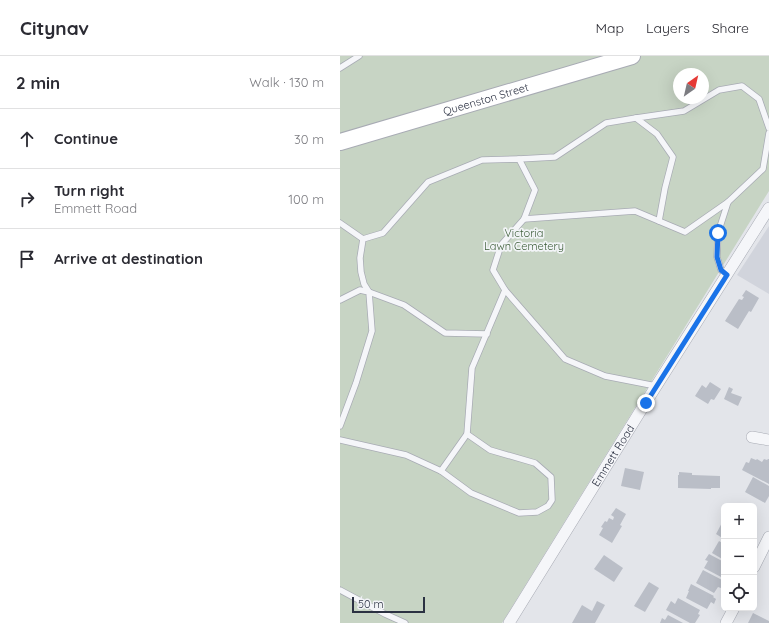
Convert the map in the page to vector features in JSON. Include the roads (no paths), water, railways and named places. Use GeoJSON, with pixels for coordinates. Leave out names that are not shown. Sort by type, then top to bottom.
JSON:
{"type":"FeatureCollection","features":[{"type":"Feature","properties":{"kind":"main road","name":"Queenston Street"},"geometry":{"type":"LineString","coordinates":[[340,142],[632,56]]}},
{"type":"Feature","properties":{"kind":"street","name":"Emmett Road"},"geometry":{"type":"LineString","coordinates":[[509,623],[656,386],[769,208]]}},
{"type":"Feature","properties":{"kind":"street"},"geometry":{"type":"LineString","coordinates":[[752,437],[769,440]]}},
{"type":"Feature","properties":{"kind":"street"},"geometry":{"type":"LineString","coordinates":[[757,561],[769,537]]}},
{"type":"Feature","properties":{"kind":"street"},"geometry":{"type":"LineString","coordinates":[[726,623],[732,611]]}},
{"type":"Feature","properties":{"kind":"lane"},"geometry":{"type":"LineString","coordinates":[[340,68],[359,56]]}},
{"type":"Feature","properties":{"kind":"lane"},"geometry":{"type":"LineString","coordinates":[[363,239],[383,233],[428,182],[482,160],[555,157],[606,123],[684,111],[719,90],[742,86],[759,99],[769,128]]}},
{"type":"Feature","properties":{"kind":"lane"},"geometry":{"type":"LineString","coordinates":[[636,118],[657,134],[673,157],[659,221]]}},
{"type":"Feature","properties":{"kind":"lane"},"geometry":{"type":"LineString","coordinates":[[524,219],[635,211],[685,232],[728,202],[763,169],[769,133]]}},
{"type":"Feature","properties":{"kind":"lane"},"geometry":{"type":"LineString","coordinates":[[519,159],[535,190],[524,219],[501,245],[493,270],[505,290],[565,359],[605,376],[656,386]]}},
{"type":"Feature","properties":{"kind":"lane"},"geometry":{"type":"LineString","coordinates":[[727,275],[721,270],[717,257],[718,233],[728,202]]}},
{"type":"Feature","properties":{"kind":"lane"},"geometry":{"type":"LineString","coordinates":[[340,223],[363,239]]}},
{"type":"Feature","properties":{"kind":"lane"},"geometry":{"type":"LineString","coordinates":[[340,426],[356,383],[372,331],[369,292],[364,284],[361,272],[360,258],[363,239]]}},
{"type":"Feature","properties":{"kind":"lane"},"geometry":{"type":"LineString","coordinates":[[340,300],[360,290],[369,292],[404,306],[445,333],[487,334]]}},
{"type":"Feature","properties":{"kind":"lane"},"geometry":{"type":"LineString","coordinates":[[441,471],[467,434],[472,368],[505,290]]}},
{"type":"Feature","properties":{"kind":"lane"},"geometry":{"type":"LineString","coordinates":[[340,440],[406,455],[441,471],[471,493],[519,513],[537,512],[548,506],[552,500],[551,477],[535,463],[490,450],[467,434]]}},
{"type":"Feature","properties":{"kind":"lane"},"geometry":{"type":"LineString","coordinates":[[340,590],[405,623]]}},
{"type":"Feature","properties":{"kind":"park label","name":"Victoria Lawn Cemetery"},"geometry":{"type":"Point","coordinates":[524,239]}}]}
